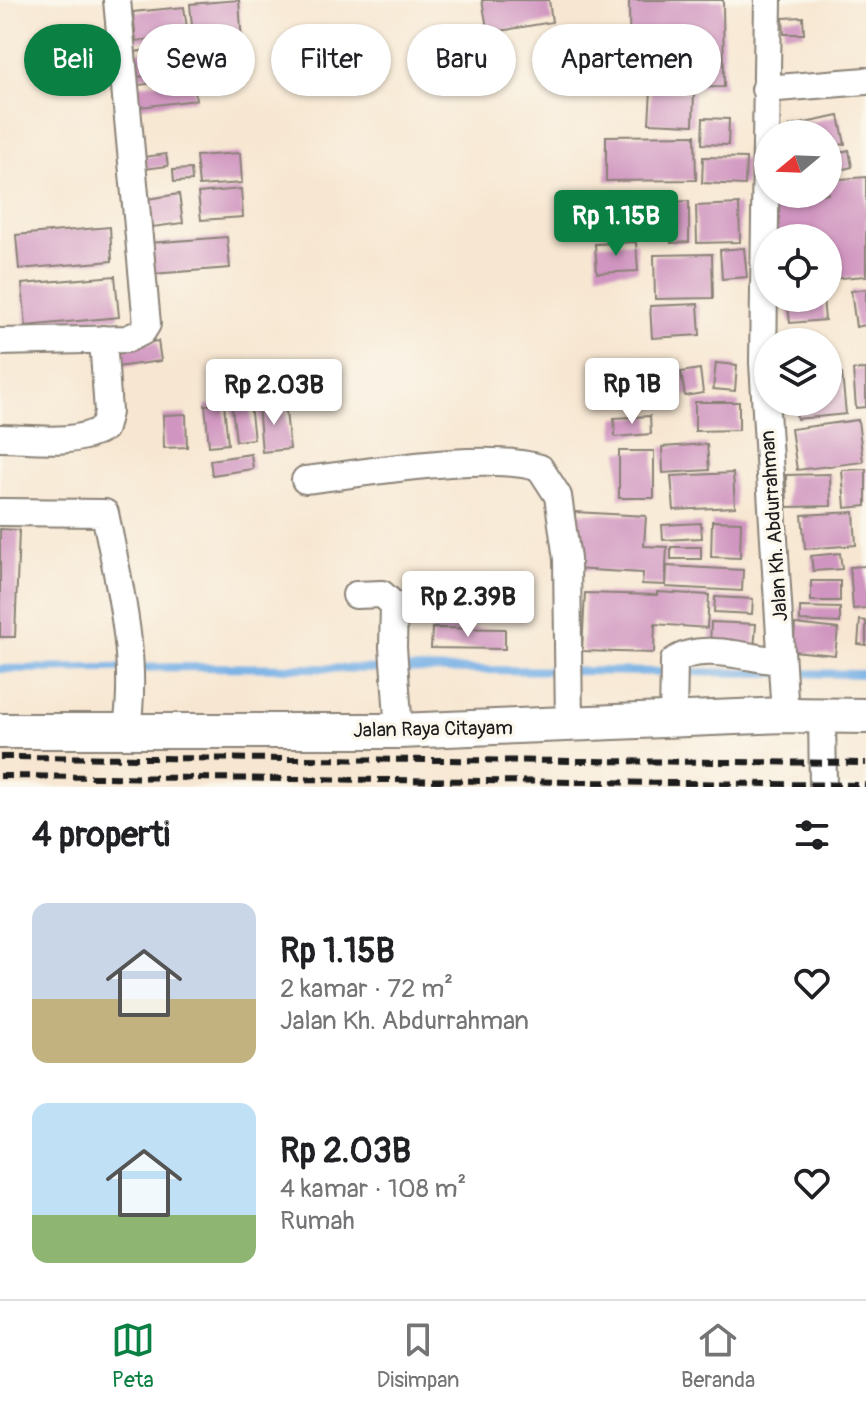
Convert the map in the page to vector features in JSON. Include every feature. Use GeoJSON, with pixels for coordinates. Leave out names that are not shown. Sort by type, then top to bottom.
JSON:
{"type":"FeatureCollection","features":[{"type":"Feature","properties":{"kind":"main road","name":"Jalan Raya Citayam"},"geometry":{"type":"LineString","coordinates":[[0,731],[128,720],[398,719],[672,710],[782,683],[822,715],[866,716]]}},
{"type":"Feature","properties":{"kind":"street"},"geometry":{"type":"LineString","coordinates":[[0,342],[136,337],[147,324],[117,0]]}},
{"type":"Feature","properties":{"kind":"street","name":"Jalan Kh. Abdurrahman"},"geometry":{"type":"LineString","coordinates":[[768,0],[763,363],[782,683]]}},
{"type":"Feature","properties":{"kind":"street"},"geometry":{"type":"LineString","coordinates":[[765,89],[866,81]]}},
{"type":"Feature","properties":{"kind":"street"},"geometry":{"type":"LineString","coordinates":[[0,438],[73,438],[93,435],[104,428],[108,412],[103,339]]}},
{"type":"Feature","properties":{"kind":"street"},"geometry":{"type":"LineString","coordinates":[[305,480],[519,461],[540,468],[558,496],[567,559],[568,714]]}},
{"type":"Feature","properties":{"kind":"street"},"geometry":{"type":"LineString","coordinates":[[0,512],[105,513],[124,607],[129,661],[128,720]]}},
{"type":"Feature","properties":{"kind":"street"},"geometry":{"type":"LineString","coordinates":[[356,595],[390,598],[396,615],[393,647],[398,719]]}},
{"type":"Feature","properties":{"kind":"street"},"geometry":{"type":"LineString","coordinates":[[672,710],[674,661],[682,655],[703,652],[782,683]]}},
{"type":"Feature","properties":{"kind":"street"},"geometry":{"type":"LineString","coordinates":[[822,715],[823,787]]}},
{"type":"Feature","properties":{"kind":"building"},"geometry":{"type":"Polygon","coordinates":[[[239,0],[241,24],[192,24],[190,4],[239,0]]]}},
{"type":"Feature","properties":{"kind":"building"},"geometry":{"type":"Polygon","coordinates":[[[482,0],[549,0],[552,22],[516,28],[516,24],[486,24],[482,0]]]}},
{"type":"Feature","properties":{"kind":"building"},"geometry":{"type":"Polygon","coordinates":[[[629,0],[723,0],[724,87],[721,87],[721,24],[629,24],[629,0]]]}},
{"type":"Feature","properties":{"kind":"building"},"geometry":{"type":"Polygon","coordinates":[[[184,7],[186,24],[137,24],[136,41],[133,12],[184,7]]]}},
{"type":"Feature","properties":{"kind":"building"},"geometry":{"type":"Polygon","coordinates":[[[803,17],[804,34],[784,34],[783,18],[803,17]]]}},
{"type":"Feature","properties":{"kind":"building"},"geometry":{"type":"Polygon","coordinates":[[[137,85],[137,96],[195,96],[196,100],[133,108],[131,86],[137,85]]]}},
{"type":"Feature","properties":{"kind":"building"},"geometry":{"type":"Polygon","coordinates":[[[651,96],[694,96],[693,125],[649,123],[651,96]]]}},
{"type":"Feature","properties":{"kind":"building"},"geometry":{"type":"Polygon","coordinates":[[[839,116],[840,120],[819,120],[839,116]]]}},
{"type":"Feature","properties":{"kind":"building"},"geometry":{"type":"Polygon","coordinates":[[[703,118],[729,119],[728,145],[702,144],[703,118]]]}},
{"type":"Feature","properties":{"kind":"building"},"geometry":{"type":"Polygon","coordinates":[[[695,135],[696,180],[606,181],[606,136],[695,135]]]}},
{"type":"Feature","properties":{"kind":"building"},"geometry":{"type":"Polygon","coordinates":[[[849,150],[852,167],[842,170],[842,152],[849,150]]]}},
{"type":"Feature","properties":{"kind":"building"},"geometry":{"type":"Polygon","coordinates":[[[240,153],[242,183],[199,186],[196,156],[240,153]]]}},
{"type":"Feature","properties":{"kind":"building"},"geometry":{"type":"Polygon","coordinates":[[[166,154],[168,166],[145,169],[143,157],[166,154]]]}},
{"type":"Feature","properties":{"kind":"building"},"geometry":{"type":"Polygon","coordinates":[[[703,157],[746,158],[745,185],[702,183],[703,157]]]}},
{"type":"Feature","properties":{"kind":"building"},"geometry":{"type":"Polygon","coordinates":[[[191,169],[192,181],[174,182],[173,170],[191,169]]]}},
{"type":"Feature","properties":{"kind":"building"},"geometry":{"type":"Polygon","coordinates":[[[866,177],[866,276],[842,278],[842,224],[771,224],[770,208],[842,208],[842,179],[866,177]]]}},
{"type":"Feature","properties":{"kind":"building"},"geometry":{"type":"Polygon","coordinates":[[[241,189],[243,217],[201,220],[198,193],[241,189]]]}},
{"type":"Feature","properties":{"kind":"building"},"geometry":{"type":"Polygon","coordinates":[[[179,194],[183,223],[145,228],[141,200],[179,194]]]}},
{"type":"Feature","properties":{"kind":"building"},"geometry":{"type":"Polygon","coordinates":[[[689,201],[689,242],[671,243],[670,202],[689,201]]]}},
{"type":"Feature","properties":{"kind":"building"},"geometry":{"type":"Polygon","coordinates":[[[641,202],[664,202],[664,235],[641,235],[641,202]]]}},
{"type":"Feature","properties":{"kind":"building"},"geometry":{"type":"Polygon","coordinates":[[[739,204],[740,242],[697,243],[696,206],[739,204]]]}},
{"type":"Feature","properties":{"kind":"building"},"geometry":{"type":"Polygon","coordinates":[[[631,206],[632,229],[597,230],[595,207],[631,206]]]}},
{"type":"Feature","properties":{"kind":"building"},"geometry":{"type":"Polygon","coordinates":[[[110,227],[112,261],[19,269],[16,235],[110,227]]]}},
{"type":"Feature","properties":{"kind":"building"},"geometry":{"type":"Polygon","coordinates":[[[227,237],[230,268],[152,274],[149,243],[227,237]]]}},
{"type":"Feature","properties":{"kind":"building"},"geometry":{"type":"Polygon","coordinates":[[[636,242],[638,271],[597,273],[595,244],[636,242]]]}},
{"type":"Feature","properties":{"kind":"building"},"geometry":{"type":"Polygon","coordinates":[[[744,248],[747,277],[722,279],[720,250],[744,248]]]}},
{"type":"Feature","properties":{"kind":"building"},"geometry":{"type":"Polygon","coordinates":[[[712,254],[713,298],[655,299],[654,255],[712,254]]]}},
{"type":"Feature","properties":{"kind":"building"},"geometry":{"type":"Polygon","coordinates":[[[115,276],[119,317],[26,326],[22,284],[115,276]]]}},
{"type":"Feature","properties":{"kind":"building"},"geometry":{"type":"Polygon","coordinates":[[[866,289],[866,325],[856,327],[851,291],[866,289]]]}},
{"type":"Feature","properties":{"kind":"building"},"geometry":{"type":"Polygon","coordinates":[[[698,304],[700,335],[652,338],[650,306],[698,304]]]}},
{"type":"Feature","properties":{"kind":"building"},"geometry":{"type":"Polygon","coordinates":[[[789,312],[824,312],[825,320],[790,323],[789,312]]]}},
{"type":"Feature","properties":{"kind":"building"},"geometry":{"type":"Polygon","coordinates":[[[158,341],[161,361],[109,368],[107,348],[158,341]]]}},
{"type":"Feature","properties":{"kind":"building"},"geometry":{"type":"Polygon","coordinates":[[[716,363],[737,365],[735,391],[713,389],[716,363]]]}},
{"type":"Feature","properties":{"kind":"building"},"geometry":{"type":"Polygon","coordinates":[[[700,369],[703,393],[685,396],[681,372],[700,369]]]}},
{"type":"Feature","properties":{"kind":"building"},"geometry":{"type":"Polygon","coordinates":[[[866,369],[866,407],[856,408],[853,370],[866,369]]]}},
{"type":"Feature","properties":{"kind":"building"},"geometry":{"type":"Polygon","coordinates":[[[638,370],[639,403],[604,404],[603,371],[638,370]]]}},
{"type":"Feature","properties":{"kind":"building"},"geometry":{"type":"Polygon","coordinates":[[[842,374],[846,414],[842,414],[842,374]]]}},
{"type":"Feature","properties":{"kind":"building"},"geometry":{"type":"Polygon","coordinates":[[[285,402],[290,449],[262,452],[258,404],[285,402]]]}},
{"type":"Feature","properties":{"kind":"building"},"geometry":{"type":"Polygon","coordinates":[[[695,402],[739,402],[739,430],[695,431],[695,402]]]}},
{"type":"Feature","properties":{"kind":"building"},"geometry":{"type":"Polygon","coordinates":[[[224,404],[228,444],[209,446],[205,405],[224,404]]]}},
{"type":"Feature","properties":{"kind":"building"},"geometry":{"type":"Polygon","coordinates":[[[250,405],[254,439],[236,441],[232,407],[250,405]]]}},
{"type":"Feature","properties":{"kind":"building"},"geometry":{"type":"Polygon","coordinates":[[[186,414],[187,447],[164,448],[163,415],[186,414]]]}},
{"type":"Feature","properties":{"kind":"building"},"geometry":{"type":"Polygon","coordinates":[[[650,416],[651,434],[615,437],[614,418],[650,416]]]}},
{"type":"Feature","properties":{"kind":"building"},"geometry":{"type":"Polygon","coordinates":[[[797,416],[826,416],[797,419],[797,416]]]}},
{"type":"Feature","properties":{"kind":"building"},"geometry":{"type":"Polygon","coordinates":[[[858,420],[863,462],[797,470],[791,429],[858,420]]]}},
{"type":"Feature","properties":{"kind":"building"},"geometry":{"type":"Polygon","coordinates":[[[707,444],[709,470],[663,473],[662,447],[707,444]]]}},
{"type":"Feature","properties":{"kind":"building"},"geometry":{"type":"Polygon","coordinates":[[[619,451],[654,451],[654,498],[619,498],[619,451]]]}},
{"type":"Feature","properties":{"kind":"building"},"geometry":{"type":"Polygon","coordinates":[[[251,454],[253,469],[212,475],[210,460],[251,454]]]}},
{"type":"Feature","properties":{"kind":"building"},"geometry":{"type":"Polygon","coordinates":[[[866,469],[866,506],[845,508],[842,470],[866,469]]]}},
{"type":"Feature","properties":{"kind":"building"},"geometry":{"type":"Polygon","coordinates":[[[733,473],[735,507],[674,510],[671,476],[733,473]]]}},
{"type":"Feature","properties":{"kind":"building"},"geometry":{"type":"Polygon","coordinates":[[[830,474],[831,506],[787,507],[786,475],[830,474]]]}},
{"type":"Feature","properties":{"kind":"building"},"geometry":{"type":"Polygon","coordinates":[[[575,512],[646,516],[644,546],[667,547],[665,585],[642,584],[643,573],[572,569],[575,512]]]}},
{"type":"Feature","properties":{"kind":"building"},"geometry":{"type":"Polygon","coordinates":[[[854,512],[856,545],[805,549],[802,515],[854,512]]]}},
{"type":"Feature","properties":{"kind":"building"},"geometry":{"type":"Polygon","coordinates":[[[712,521],[741,522],[740,558],[711,557],[712,521]]]}},
{"type":"Feature","properties":{"kind":"building"},"geometry":{"type":"Polygon","coordinates":[[[701,523],[702,538],[663,540],[662,525],[701,523]]]}},
{"type":"Feature","properties":{"kind":"building"},"geometry":{"type":"Polygon","coordinates":[[[0,529],[19,530],[15,637],[0,637],[0,529]]]}},
{"type":"Feature","properties":{"kind":"building"},"geometry":{"type":"Polygon","coordinates":[[[671,547],[701,547],[701,559],[671,559],[671,547]]]}},
{"type":"Feature","properties":{"kind":"building"},"geometry":{"type":"Polygon","coordinates":[[[840,553],[842,569],[813,571],[811,556],[840,553]]]}},
{"type":"Feature","properties":{"kind":"building"},"geometry":{"type":"Polygon","coordinates":[[[667,566],[743,570],[742,591],[666,587],[667,566]]]}},
{"type":"Feature","properties":{"kind":"building"},"geometry":{"type":"Polygon","coordinates":[[[866,566],[866,608],[853,609],[850,567],[866,566]]]}},
{"type":"Feature","properties":{"kind":"building"},"geometry":{"type":"Polygon","coordinates":[[[811,581],[840,581],[840,601],[811,601],[811,581]]]}},
{"type":"Feature","properties":{"kind":"building"},"geometry":{"type":"Polygon","coordinates":[[[657,592],[709,595],[707,628],[655,624],[654,653],[582,651],[585,593],[657,595],[657,592]]]}},
{"type":"Feature","properties":{"kind":"building"},"geometry":{"type":"Polygon","coordinates":[[[715,597],[753,599],[752,614],[714,612],[715,597]]]}},
{"type":"Feature","properties":{"kind":"building"},"geometry":{"type":"Polygon","coordinates":[[[800,607],[840,608],[840,623],[800,621],[800,607]]]}},
{"type":"Feature","properties":{"kind":"building"},"geometry":{"type":"Polygon","coordinates":[[[860,620],[866,621],[866,645],[858,644],[860,620]]]}},
{"type":"Feature","properties":{"kind":"building"},"geometry":{"type":"Polygon","coordinates":[[[711,622],[756,624],[754,650],[710,647],[711,622]]]}},
{"type":"Feature","properties":{"kind":"building"},"geometry":{"type":"Polygon","coordinates":[[[795,624],[838,629],[835,655],[793,651],[795,624]]]}},
{"type":"Feature","properties":{"kind":"building"},"geometry":{"type":"Polygon","coordinates":[[[432,628],[505,629],[505,649],[431,648],[432,628]]]}},
{"type":"Feature","properties":{"kind":"waterway"},"geometry":{"type":"LineString","coordinates":[[0,669],[203,667],[866,674]]}},
{"type":"Feature","properties":{"kind":"railway"},"geometry":{"type":"LineString","coordinates":[[0,757],[866,763]]}},
{"type":"Feature","properties":{"kind":"railway"},"geometry":{"type":"LineString","coordinates":[[0,776],[866,785]]}}]}
